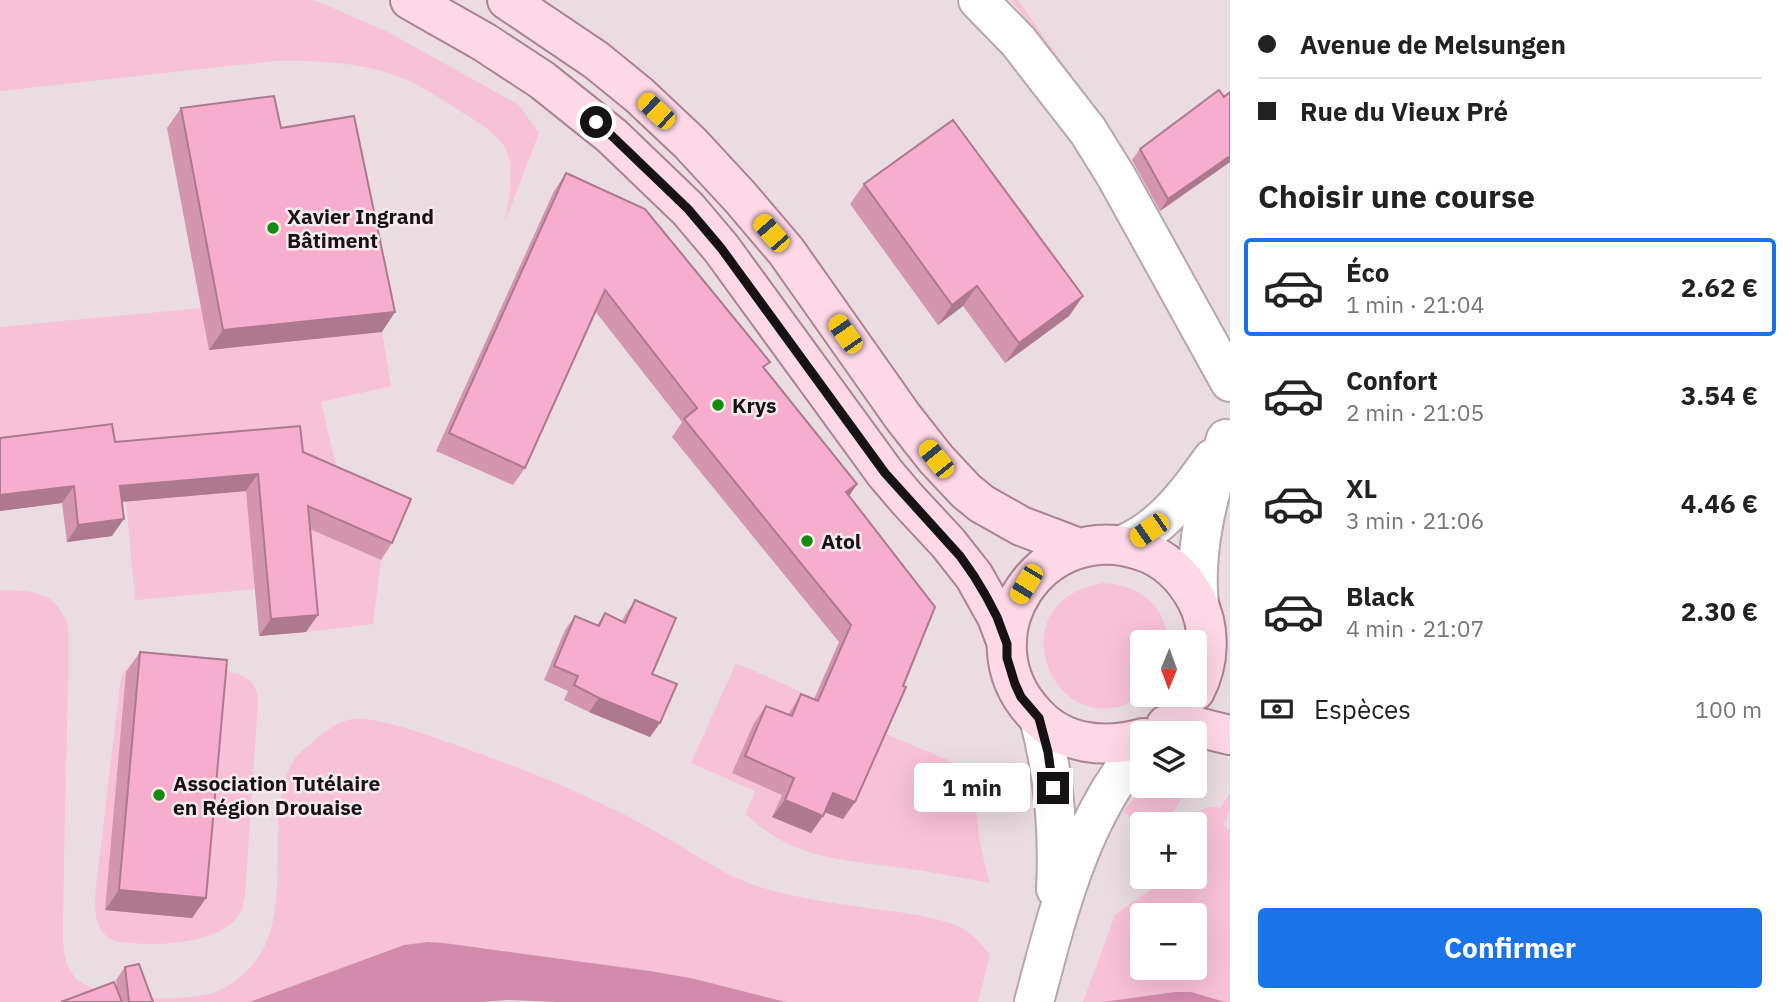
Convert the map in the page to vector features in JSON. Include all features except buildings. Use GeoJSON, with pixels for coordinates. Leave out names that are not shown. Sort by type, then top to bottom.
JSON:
{"type":"FeatureCollection","features":[{"type":"Feature","properties":{"kind":"main road"},"geometry":{"type":"LineString","coordinates":[[410,0],[484,42],[542,80],[612,136],[688,209],[721,248],[885,473],[974,576],[997,617],[1007,644]]}},
{"type":"Feature","properties":{"kind":"main road"},"geometry":{"type":"LineString","coordinates":[[507,0],[596,60],[639,95],[690,143],[786,251],[902,417],[965,491],[1021,526],[1079,548]]}},
{"type":"Feature","properties":{"kind":"main road"},"geometry":{"type":"LineString","coordinates":[[1130,740],[1115,744],[1087,743],[1061,733],[1039,718],[1021,697],[1010,671],[1007,644],[1012,612],[1026,584],[1050,562],[1079,548],[1122,545],[1151,554],[1184,580],[1199,604],[1206,630]]}},
{"type":"Feature","properties":{"kind":"main road"},"geometry":{"type":"LineString","coordinates":[[1208,647],[1230,677]]}},
{"type":"Feature","properties":{"kind":"main road"},"geometry":{"type":"LineString","coordinates":[[1168,721],[1185,707]]}},
{"type":"Feature","properties":{"kind":"main road"},"geometry":{"type":"LineString","coordinates":[[1207,729],[1230,735]]}},
{"type":"Feature","properties":{"kind":"street"},"geometry":{"type":"LineString","coordinates":[[978,0],[1018,41],[1088,131],[1116,176],[1230,382]]}},
{"type":"Feature","properties":{"kind":"street"},"geometry":{"type":"LineString","coordinates":[[1122,545],[1149,530],[1168,513],[1197,481],[1228,435]]}},
{"type":"Feature","properties":{"kind":"street"},"geometry":{"type":"LineString","coordinates":[[1199,604],[1196,580],[1205,515],[1213,477],[1228,435]]}},
{"type":"Feature","properties":{"kind":"street"},"geometry":{"type":"LineString","coordinates":[[1039,718],[1052,772],[1055,806],[1057,867],[1053,927]]}},
{"type":"Feature","properties":{"kind":"street"},"geometry":{"type":"LineString","coordinates":[[1035,997],[1053,927],[1074,863],[1096,815],[1115,782],[1130,763]]}},
{"type":"Feature","properties":{"kind":"shaded area"},"geometry":{"type":"Polygon","coordinates":[[[0,0],[314,0],[388,32],[519,105],[539,133],[505,222],[511,178],[504,146],[482,125],[406,80],[382,71],[352,65],[274,61],[0,91],[0,0]]]}},
{"type":"Feature","properties":{"kind":"shaded area"},"geometry":{"type":"Polygon","coordinates":[[[1011,0],[1018,0],[1070,74],[1011,0]]]}},
{"type":"Feature","properties":{"kind":"shaded area"},"geometry":{"type":"Polygon","coordinates":[[[202,308],[210,350],[382,332],[391,386],[321,402],[342,491],[339,542],[381,560],[373,624],[306,632],[288,443],[0,453],[0,327],[202,308]]]}},
{"type":"Feature","properties":{"kind":"shaded area"},"geometry":{"type":"Polygon","coordinates":[[[246,491],[255,589],[135,600],[126,501],[246,491]]]}},
{"type":"Feature","properties":{"kind":"shaded area"},"geometry":{"type":"Polygon","coordinates":[[[1104,583],[1117,585],[1148,599],[1161,616],[1166,630],[1130,630],[1130,701],[1112,708],[1084,705],[1062,690],[1048,667],[1044,641],[1050,616],[1070,595],[1104,583]]]}},
{"type":"Feature","properties":{"kind":"shaded area"},"geometry":{"type":"Polygon","coordinates":[[[0,590],[32,592],[50,599],[63,614],[68,626],[63,944],[69,969],[84,984],[118,995],[181,998],[212,993],[226,987],[250,967],[270,934],[275,909],[280,801],[286,777],[297,756],[323,733],[343,721],[364,719],[429,736],[562,786],[640,823],[726,873],[762,888],[822,901],[923,916],[954,925],[971,934],[990,955],[978,1002],[786,1002],[695,979],[650,971],[444,943],[404,945],[249,1002],[0,1002],[0,590]]]}},
{"type":"Feature","properties":{"kind":"shaded area"},"geometry":{"type":"Polygon","coordinates":[[[138,659],[229,671],[250,681],[257,695],[242,908],[232,923],[219,931],[186,941],[150,944],[120,942],[106,936],[98,925],[95,896],[120,684],[126,669],[138,659]]]}},
{"type":"Feature","properties":{"kind":"shaded area"},"geometry":{"type":"Polygon","coordinates":[[[736,663],[815,698],[773,817],[879,731],[976,772],[978,828],[990,883],[820,855],[782,841],[746,814],[755,791],[691,763],[736,663]]]}},
{"type":"Feature","properties":{"kind":"shaded area"},"geometry":{"type":"Polygon","coordinates":[[[1230,793],[1230,812],[1223,825],[1230,830],[1230,1002],[1083,1002],[1115,915],[1130,904],[1130,980],[1207,980],[1207,903],[1132,903],[1152,889],[1207,889],[1207,812],[1200,812],[1210,807],[1220,808],[1230,793]]]}},
{"type":"Feature","properties":{"kind":"shaded area"},"geometry":{"type":"Polygon","coordinates":[[[1134,798],[1182,798],[1172,812],[1130,812],[1130,816],[1123,812],[1134,798]]]}},
{"type":"Feature","properties":{"kind":"shaded area"},"geometry":{"type":"Polygon","coordinates":[[[428,942],[650,971],[695,979],[786,1002],[249,1002],[404,945],[428,942]]]}},
{"type":"Feature","properties":{"kind":"shaded area"},"geometry":{"type":"Polygon","coordinates":[[[1191,992],[1225,1002],[1103,1002],[1191,992]]]}},
{"type":"Feature","properties":{"kind":"place","name":"Xavier Ingrand Bâtiment"},"geometry":{"type":"Point","coordinates":[273,228]}},
{"type":"Feature","properties":{"kind":"place","name":"Krys"},"geometry":{"type":"Point","coordinates":[718,405]}},
{"type":"Feature","properties":{"kind":"place","name":"Atol"},"geometry":{"type":"Point","coordinates":[807,541]}},
{"type":"Feature","properties":{"kind":"place","name":"Association Tutélaire en Région Drouaise"},"geometry":{"type":"Point","coordinates":[159,795]}},
{"type":"Feature","properties":{"kind":"route"},"geometry":{"type":"LineString","coordinates":[[596,122],[688,209],[721,248],[885,473],[960,556],[974,576],[997,617],[1007,644],[1010,671],[1021,697],[1039,718],[1048,752],[1053,788]]}}]}
